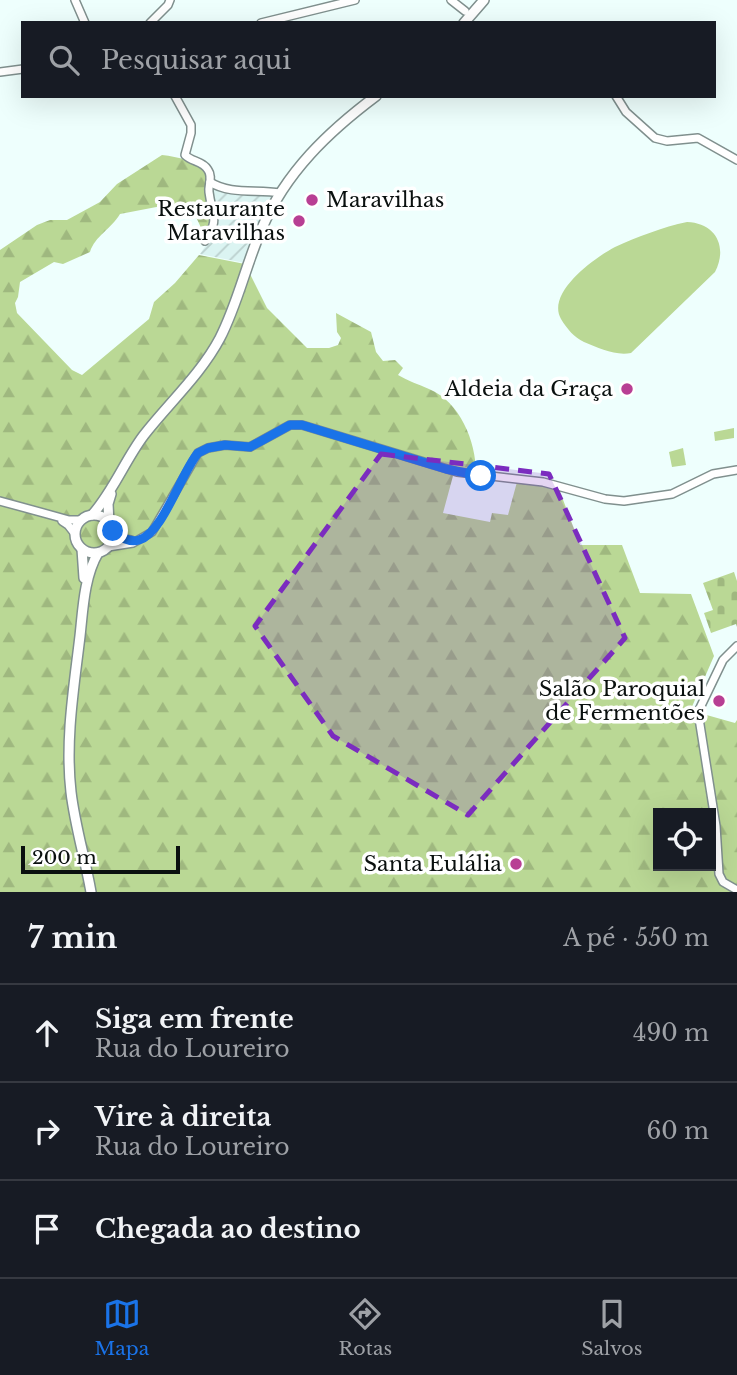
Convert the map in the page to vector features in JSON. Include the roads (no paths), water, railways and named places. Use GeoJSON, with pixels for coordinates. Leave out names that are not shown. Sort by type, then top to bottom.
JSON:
{"type":"FeatureCollection","features":[{"type":"Feature","properties":{"kind":"main road"},"geometry":{"type":"LineString","coordinates":[[471,21],[484,0]]}},
{"type":"Feature","properties":{"kind":"main road"},"geometry":{"type":"LineString","coordinates":[[91,892],[73,805],[69,766],[85,570],[82,549],[75,534],[81,520],[92,515],[144,436],[194,377],[218,341],[234,307],[262,227],[280,193],[325,137],[374,98]]}},
{"type":"Feature","properties":{"kind":"main road"},"geometry":{"type":"LineString","coordinates":[[83,608],[90,570],[98,553],[108,547],[111,527],[108,504],[116,479]]}},
{"type":"Feature","properties":{"kind":"main road"},"geometry":{"type":"LineString","coordinates":[[92,515],[102,517],[111,527]]}},
{"type":"Feature","properties":{"kind":"main road"},"geometry":{"type":"LineString","coordinates":[[82,549],[98,553]]}},
{"type":"Feature","properties":{"kind":"street"},"geometry":{"type":"LineString","coordinates":[[75,0],[84,21]]}},
{"type":"Feature","properties":{"kind":"street"},"geometry":{"type":"LineString","coordinates":[[152,21],[170,0]]}},
{"type":"Feature","properties":{"kind":"street"},"geometry":{"type":"LineString","coordinates":[[271,21],[355,0]]}},
{"type":"Feature","properties":{"kind":"street"},"geometry":{"type":"LineString","coordinates":[[451,0],[465,12]]}},
{"type":"Feature","properties":{"kind":"street"},"geometry":{"type":"LineString","coordinates":[[0,72],[21,69]]}},
{"type":"Feature","properties":{"kind":"street"},"geometry":{"type":"LineString","coordinates":[[176,98],[191,125],[185,155],[187,159],[207,167],[211,174],[208,190],[215,222],[205,241]]}},
{"type":"Feature","properties":{"kind":"street"},"geometry":{"type":"LineString","coordinates":[[617,98],[626,112],[655,138],[667,141],[698,138],[737,160]]}},
{"type":"Feature","properties":{"kind":"street"},"geometry":{"type":"LineString","coordinates":[[210,182],[217,187],[229,189],[280,193]]}},
{"type":"Feature","properties":{"kind":"street"},"geometry":{"type":"LineString","coordinates":[[108,547],[139,540],[152,532],[198,453],[225,445],[250,447],[290,425],[302,425],[452,471],[543,482],[605,499],[624,501],[672,494],[713,474],[737,470]]}},
{"type":"Feature","properties":{"kind":"street"},"geometry":{"type":"LineString","coordinates":[[0,501],[55,517],[68,524],[75,534]]}},
{"type":"Feature","properties":{"kind":"street"},"geometry":{"type":"LineString","coordinates":[[55,517],[81,520]]}},
{"type":"Feature","properties":{"kind":"street"},"geometry":{"type":"LineString","coordinates":[[111,527],[123,539],[139,540]]}},
{"type":"Feature","properties":{"kind":"street"},"geometry":{"type":"LineString","coordinates":[[737,646],[723,660],[698,712],[717,831],[719,874],[723,881],[737,890]]}},
{"type":"Feature","properties":{"kind":"place","name":"Maravilhas"},"geometry":{"type":"Point","coordinates":[312,200]}},
{"type":"Feature","properties":{"kind":"place","name":"Restaurante Maravilhas"},"geometry":{"type":"Point","coordinates":[299,221]}},
{"type":"Feature","properties":{"kind":"place","name":"Aldeia da Graça"},"geometry":{"type":"Point","coordinates":[627,389]}},
{"type":"Feature","properties":{"kind":"place","name":"Salão Paroquial de Fermentões"},"geometry":{"type":"Point","coordinates":[719,701]}},
{"type":"Feature","properties":{"kind":"place","name":"Santa Eulália"},"geometry":{"type":"Point","coordinates":[516,864]}}]}
